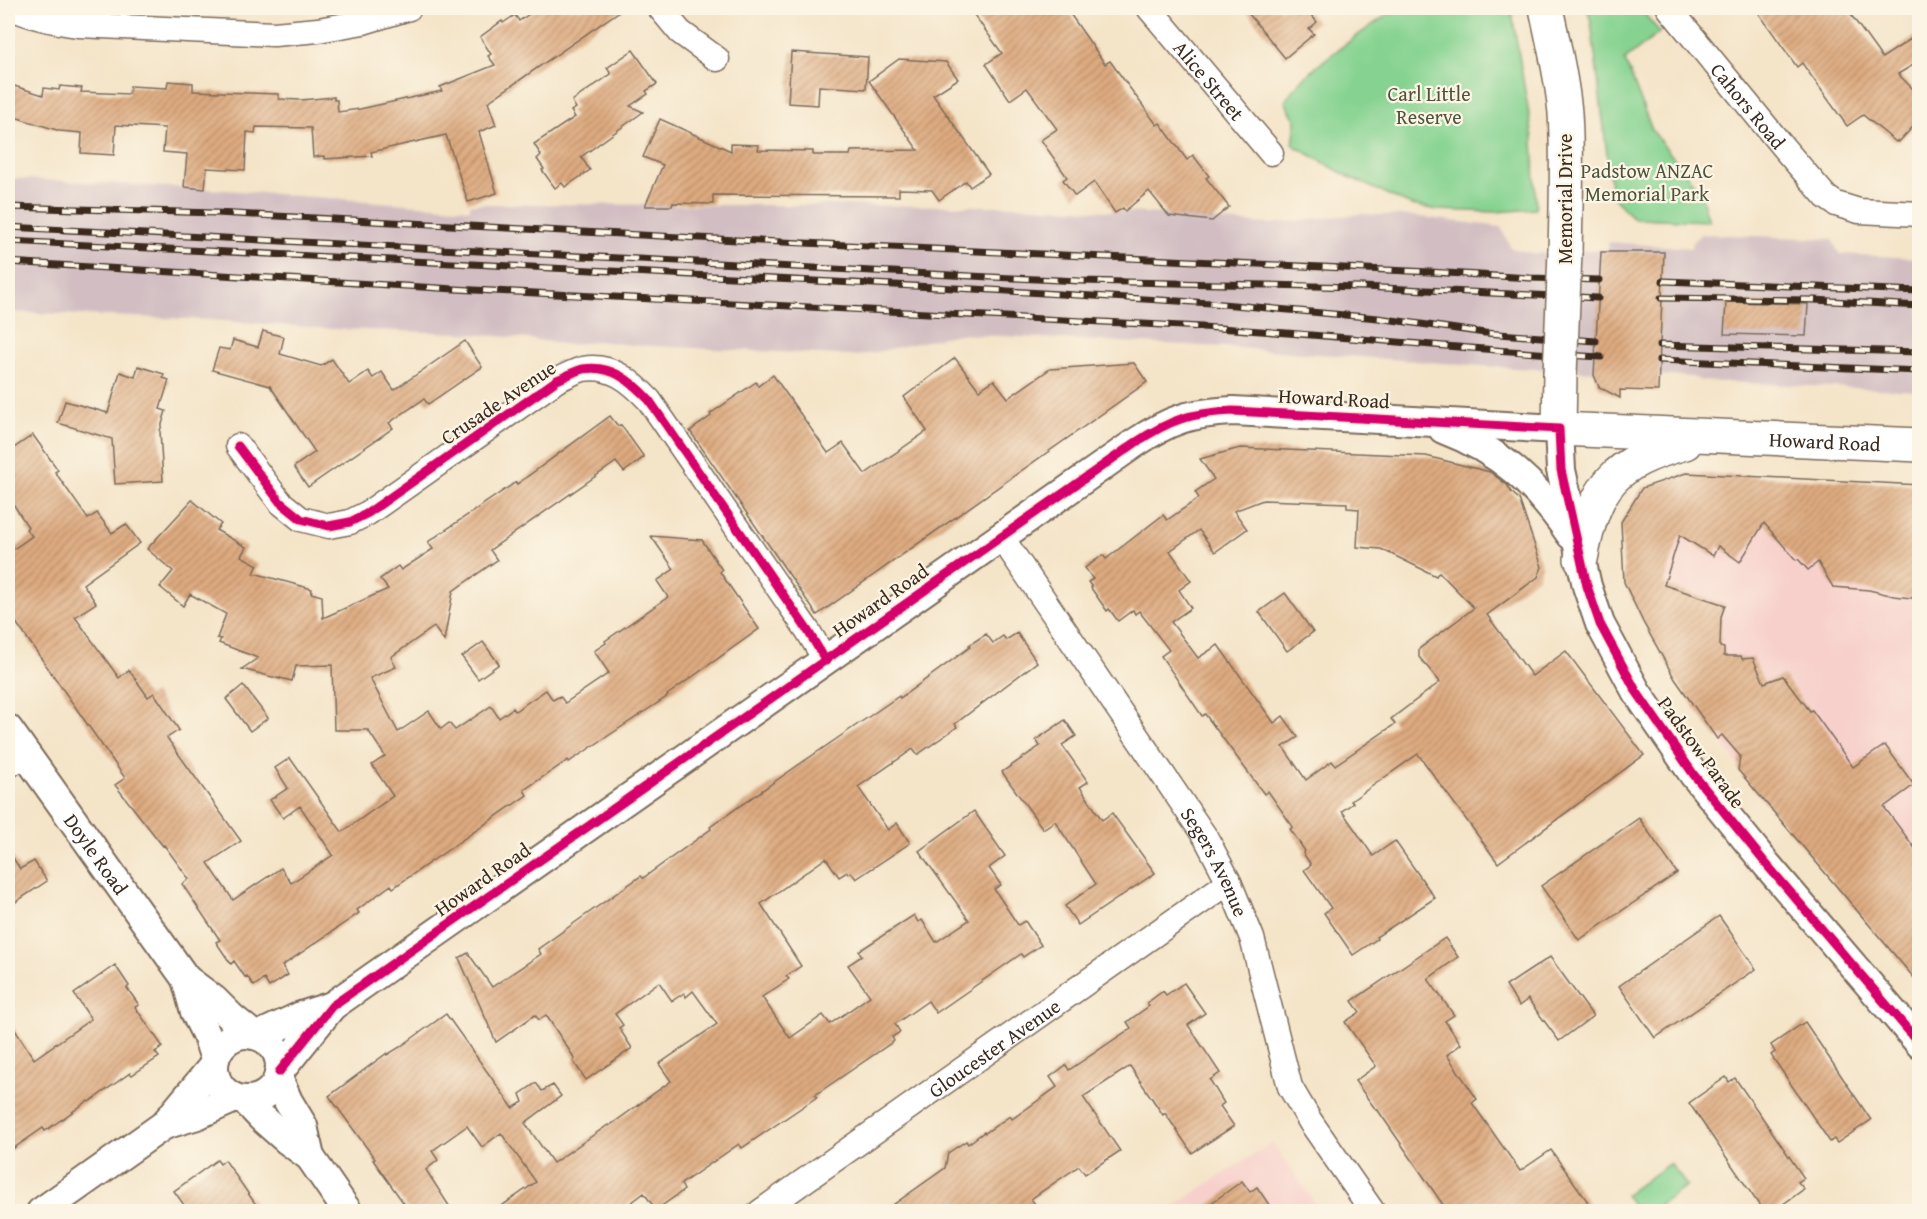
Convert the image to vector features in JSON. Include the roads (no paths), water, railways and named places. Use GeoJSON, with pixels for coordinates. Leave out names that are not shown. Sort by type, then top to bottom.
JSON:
{"type":"FeatureCollection","features":[{"type":"Feature","properties":{"kind":"main road","name":"Memorial Drive"},"geometry":{"type":"LineString","coordinates":[[1546,8],[1559,71],[1564,112],[1566,166],[1559,429]]}},
{"type":"Feature","properties":{"kind":"main road","name":"Howard Road"},"geometry":{"type":"LineString","coordinates":[[1559,429],[1920,445]]}},
{"type":"Feature","properties":{"kind":"main road"},"geometry":{"type":"LineString","coordinates":[[1578,550],[1601,494],[1617,473],[1646,455],[1707,436]]}},
{"type":"Feature","properties":{"kind":"street"},"geometry":{"type":"LineString","coordinates":[[12,8],[51,22],[70,24],[274,34],[318,30],[363,22],[409,8]]}},
{"type":"Feature","properties":{"kind":"street"},"geometry":{"type":"LineString","coordinates":[[660,8],[680,32],[717,59]]}},
{"type":"Feature","properties":{"kind":"street","name":"Alice Street"},"geometry":{"type":"LineString","coordinates":[[1149,8],[1271,153]]}},
{"type":"Feature","properties":{"kind":"street","name":"Cahors Road"},"geometry":{"type":"LineString","coordinates":[[1669,8],[1794,162],[1815,186],[1833,201],[1859,211],[1920,214]]}},
{"type":"Feature","properties":{"kind":"street","name":"Crusade Avenue"},"geometry":{"type":"LineString","coordinates":[[238,446],[280,502],[301,519],[329,526],[350,522],[368,513],[557,380],[583,369],[611,370],[636,386],[649,400],[826,661]]}},
{"type":"Feature","properties":{"kind":"street","name":"Howard Road"},"geometry":{"type":"LineString","coordinates":[[256,1036],[301,1016],[332,1006],[1155,430],[1176,420],[1194,414],[1233,411],[1559,429]]}},
{"type":"Feature","properties":{"kind":"street"},"geometry":{"type":"LineString","coordinates":[[1421,421],[1480,445],[1500,457],[1531,484],[1545,500],[1578,550]]}},
{"type":"Feature","properties":{"kind":"street","name":"Padstow Parade"},"geometry":{"type":"LineString","coordinates":[[1559,429],[1560,461],[1578,550],[1593,605],[1609,642],[1636,691],[1694,776],[1920,1044]]}},
{"type":"Feature","properties":{"kind":"street","name":"Segers Avenue"},"geometry":{"type":"LineString","coordinates":[[1002,538],[1206,838],[1229,882],[1252,938],[1290,1087],[1310,1121],[1373,1212]]}},
{"type":"Feature","properties":{"kind":"street","name":"Doyle Road"},"geometry":{"type":"LineString","coordinates":[[8,729],[16,760],[186,979],[256,1036]]}},
{"type":"Feature","properties":{"kind":"street","name":"Gloucester Avenue"},"geometry":{"type":"LineString","coordinates":[[760,1212],[1229,882]]}},
{"type":"Feature","properties":{"kind":"street","name":"Doyle Road"},"geometry":{"type":"LineString","coordinates":[[186,979],[195,1012],[208,1038],[214,1062]]}},
{"type":"Feature","properties":{"kind":"street","name":"Howard Road"},"geometry":{"type":"LineString","coordinates":[[279,1075],[332,1006]]}},
{"type":"Feature","properties":{"kind":"street"},"geometry":{"type":"LineString","coordinates":[[41,1212],[164,1125],[214,1062],[220,1048],[229,1040],[240,1035],[256,1036],[268,1042],[275,1051],[279,1061],[279,1075],[288,1101],[303,1126],[310,1157]]}},
{"type":"Feature","properties":{"kind":"street"},"geometry":{"type":"LineString","coordinates":[[214,1062],[214,1075],[225,1093],[240,1099],[310,1157],[348,1212]]}},
{"type":"Feature","properties":{"kind":"street"},"geometry":{"type":"LineString","coordinates":[[164,1125],[240,1099],[257,1099],[268,1093],[279,1075]]}},
{"type":"Feature","properties":{"kind":"railway"},"geometry":{"type":"LineString","coordinates":[[8,207],[216,213],[1599,280]]}},
{"type":"Feature","properties":{"kind":"railway"},"geometry":{"type":"LineString","coordinates":[[8,227],[990,277],[1362,287],[1598,298]]}},
{"type":"Feature","properties":{"kind":"railway"},"geometry":{"type":"LineString","coordinates":[[8,241],[1211,303],[1378,318],[1485,333],[1596,341]]}},
{"type":"Feature","properties":{"kind":"railway"},"geometry":{"type":"LineString","coordinates":[[8,262],[455,289],[1202,327],[1601,357]]}},
{"type":"Feature","properties":{"kind":"railway"},"geometry":{"type":"LineString","coordinates":[[1663,281],[1920,291]]}},
{"type":"Feature","properties":{"kind":"railway"},"geometry":{"type":"LineString","coordinates":[[1661,298],[1814,300],[1920,306]]}},
{"type":"Feature","properties":{"kind":"railway"},"geometry":{"type":"LineString","coordinates":[[1660,345],[1920,352]]}},
{"type":"Feature","properties":{"kind":"railway"},"geometry":{"type":"LineString","coordinates":[[1659,360],[1920,371]]}},
{"type":"Feature","properties":{"kind":"park label","name":"Carl Little Reserve"},"geometry":{"type":"Point","coordinates":[1429,104]}},
{"type":"Feature","properties":{"kind":"park label","name":"Padstow ANZAC Memorial Park"},"geometry":{"type":"Point","coordinates":[1647,182]}}]}
